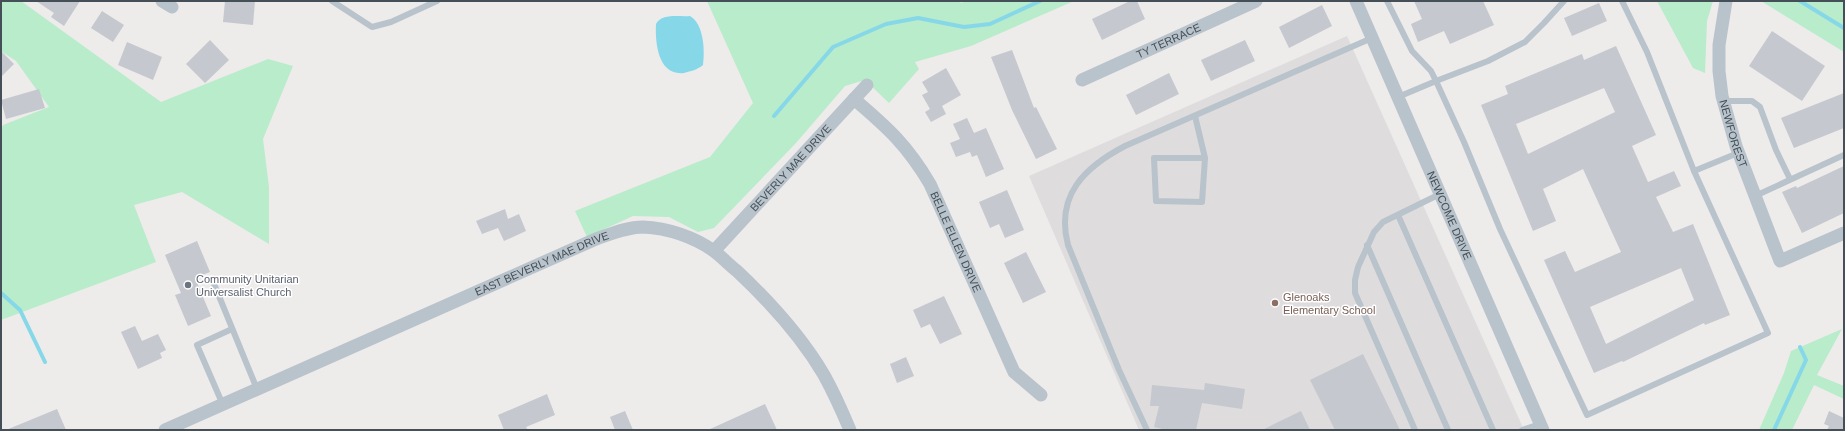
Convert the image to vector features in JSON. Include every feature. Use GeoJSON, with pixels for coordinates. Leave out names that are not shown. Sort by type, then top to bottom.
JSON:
{"type":"FeatureCollection","features":[{"type":"Feature","properties":{"kind":"street","name":"TY TERRACE"},"geometry":{"type":"LineString","coordinates":[[1082,80],[1256,1]]}},
{"type":"Feature","properties":{"kind":"street","name":"NEWCOME DRIVE"},"geometry":{"type":"LineString","coordinates":[[1356,1],[1542,427]]}},
{"type":"Feature","properties":{"kind":"street","name":"NEWFOREST"},"geometry":{"type":"LineString","coordinates":[[1726,1],[1719,45],[1719,71],[1723,101],[1738,153],[1780,261],[1844,233]]}},
{"type":"Feature","properties":{"kind":"street","name":"BEVERLY MAE DRIVE"},"geometry":{"type":"LineString","coordinates":[[714,251],[867,85]]}},
{"type":"Feature","properties":{"kind":"street","name":"BELLE ELLEN DRIVE"},"geometry":{"type":"LineString","coordinates":[[854,99],[890,130],[919,164],[930,184],[1014,372],[1041,395]]}},
{"type":"Feature","properties":{"kind":"street","name":"EAST BEVERLY MAE DRIVE"},"geometry":{"type":"LineString","coordinates":[[165,430],[596,239],[621,230],[642,227],[681,234],[714,251],[777,311],[802,342],[824,375],[836,397],[850,430]]}},
{"type":"Feature","properties":{"kind":"lane"},"geometry":{"type":"LineString","coordinates":[[332,1],[372,27],[391,22],[437,1]]}},
{"type":"Feature","properties":{"kind":"lane"},"geometry":{"type":"LineString","coordinates":[[1387,1],[1412,51],[1432,71],[1464,142],[1500,229],[1587,415],[1768,333],[1694,170],[1647,52],[1622,1]]}},
{"type":"Feature","properties":{"kind":"lane"},"geometry":{"type":"LineString","coordinates":[[1398,97],[1488,61],[1525,42],[1564,1]]}},
{"type":"Feature","properties":{"kind":"lane"},"geometry":{"type":"LineString","coordinates":[[1147,430],[1119,370],[1068,245],[1065,216],[1068,203],[1075,186],[1091,167],[1125,146],[1372,38]]}},
{"type":"Feature","properties":{"kind":"lane"},"geometry":{"type":"LineString","coordinates":[[1723,101],[1752,101],[1760,106],[1771,138],[1790,179]]}},
{"type":"Feature","properties":{"kind":"lane"},"geometry":{"type":"LineString","coordinates":[[1195,116],[1206,158],[1202,202],[1156,201],[1154,158],[1206,158]]}},
{"type":"Feature","properties":{"kind":"lane"},"geometry":{"type":"LineString","coordinates":[[1694,170],[1738,153]]}},
{"type":"Feature","properties":{"kind":"lane"},"geometry":{"type":"LineString","coordinates":[[1755,196],[1844,155]]}},
{"type":"Feature","properties":{"kind":"lane"},"geometry":{"type":"LineString","coordinates":[[1415,430],[1355,293],[1355,280],[1367,245],[1374,232],[1383,222],[1440,194]]}},
{"type":"Feature","properties":{"kind":"lane"},"geometry":{"type":"LineString","coordinates":[[1398,215],[1493,430]]}},
{"type":"Feature","properties":{"kind":"lane"},"geometry":{"type":"LineString","coordinates":[[1367,245],[1448,430]]}},
{"type":"Feature","properties":{"kind":"lane"},"geometry":{"type":"LineString","coordinates":[[212,279],[257,389]]}},
{"type":"Feature","properties":{"kind":"lane"},"geometry":{"type":"LineString","coordinates":[[223,404],[197,345],[232,329]]}},
{"type":"Feature","properties":{"kind":"lane"},"geometry":{"type":"LineString","coordinates":[[1522,430],[1542,427]]}},
{"type":"Feature","properties":{"kind":"shaded area","name":"Glenoaks Elementary School"},"geometry":{"type":"Polygon","coordinates":[[[1347,36],[1524,430],[1139,430],[1029,176],[1347,36]]]}},
{"type":"Feature","properties":{"kind":"green space"},"geometry":{"type":"Polygon","coordinates":[[[1,1],[21,1],[161,102],[268,59],[293,66],[263,139],[269,187],[269,244],[182,192],[134,205],[156,262],[1,320],[1,129],[3,125],[49,107],[16,61],[1,51],[1,1]]]}},
{"type":"Feature","properties":{"kind":"green space"},"geometry":{"type":"Polygon","coordinates":[[[707,1],[960,1],[961,3],[966,1],[1074,1],[971,46],[915,62],[919,69],[889,103],[865,80],[845,86],[796,143],[714,228],[698,232],[669,217],[633,216],[587,237],[575,211],[710,157],[753,103],[707,1]]]}},
{"type":"Feature","properties":{"kind":"green space"},"geometry":{"type":"Polygon","coordinates":[[[1657,1],[1713,1],[1707,21],[1705,73],[1693,68],[1657,1]]]}},
{"type":"Feature","properties":{"kind":"green space"},"geometry":{"type":"Polygon","coordinates":[[[1761,1],[1844,1],[1844,52],[1761,1]]]}},
{"type":"Feature","properties":{"kind":"green space"},"geometry":{"type":"Polygon","coordinates":[[[1842,329],[1817,375],[1844,386],[1844,399],[1814,385],[1792,430],[1759,430],[1784,373],[1791,351],[1842,329]]]}},
{"type":"Feature","properties":{"kind":"water"},"geometry":{"type":"Polygon","coordinates":[[[690,16],[695,20],[701,31],[704,53],[703,65],[684,73],[675,73],[663,64],[660,57],[656,40],[656,24],[662,18],[666,17],[690,16]]]}},
{"type":"Feature","properties":{"kind":"building"},"geometry":{"type":"Polygon","coordinates":[[[36,1],[80,1],[64,26],[51,17],[54,13],[36,1]]]}},
{"type":"Feature","properties":{"kind":"building"},"geometry":{"type":"Polygon","coordinates":[[[225,1],[255,1],[253,25],[223,22],[225,1]]]}},
{"type":"Feature","properties":{"kind":"building"},"geometry":{"type":"Polygon","coordinates":[[[1130,1],[1137,1],[1145,19],[1102,40],[1092,19],[1130,1]]]}},
{"type":"Feature","properties":{"kind":"building"},"geometry":{"type":"Polygon","coordinates":[[[1414,1],[1483,1],[1494,25],[1450,44],[1444,31],[1418,42],[1411,24],[1422,19],[1414,1]]]}},
{"type":"Feature","properties":{"kind":"building"},"geometry":{"type":"Polygon","coordinates":[[[1599,3],[1607,21],[1572,36],[1564,18],[1599,3]]]}},
{"type":"Feature","properties":{"kind":"building"},"geometry":{"type":"Polygon","coordinates":[[[1322,5],[1332,26],[1289,48],[1279,27],[1322,5]]]}},
{"type":"Feature","properties":{"kind":"building"},"geometry":{"type":"Polygon","coordinates":[[[102,11],[124,25],[113,42],[91,28],[102,11]]]}},
{"type":"Feature","properties":{"kind":"building"},"geometry":{"type":"Polygon","coordinates":[[[1772,31],[1825,66],[1802,101],[1749,66],[1772,31]]]}},
{"type":"Feature","properties":{"kind":"building"},"geometry":{"type":"Polygon","coordinates":[[[210,40],[229,60],[205,83],[186,64],[210,40]]]}},
{"type":"Feature","properties":{"kind":"building"},"geometry":{"type":"Polygon","coordinates":[[[1245,40],[1255,61],[1211,81],[1201,60],[1245,40]]]}},
{"type":"Feature","properties":{"kind":"building"},"geometry":{"type":"Polygon","coordinates":[[[127,42],[162,57],[153,80],[118,65],[127,42]]]}},
{"type":"Feature","properties":{"kind":"building"},"geometry":{"type":"Polygon","coordinates":[[[1616,46],[1656,135],[1632,146],[1648,182],[1674,171],[1681,186],[1656,197],[1673,232],[1693,224],[1730,315],[1705,325],[1704,323],[1623,362],[1622,361],[1594,373],[1544,260],[1565,251],[1575,272],[1621,252],[1583,169],[1543,189],[1556,221],[1533,231],[1481,105],[1508,94],[1505,86],[1582,54],[1584,60],[1616,46]],[[1604,88],[1516,124],[1528,154],[1615,112],[1604,88]],[[1681,268],[1590,307],[1606,344],[1694,300],[1681,268]]]}},
{"type":"Feature","properties":{"kind":"building"},"geometry":{"type":"Polygon","coordinates":[[[1012,50],[1034,108],[1036,107],[1057,149],[1036,159],[1012,110],[991,57],[1012,50]]]}},
{"type":"Feature","properties":{"kind":"building"},"geometry":{"type":"Polygon","coordinates":[[[1,51],[14,64],[1,77],[1,51]]]}},
{"type":"Feature","properties":{"kind":"building"},"geometry":{"type":"Polygon","coordinates":[[[946,68],[961,95],[942,106],[946,114],[931,122],[925,112],[930,109],[922,95],[928,92],[922,82],[946,68]]]}},
{"type":"Feature","properties":{"kind":"building"},"geometry":{"type":"Polygon","coordinates":[[[1169,73],[1179,94],[1136,115],[1126,95],[1169,73]]]}},
{"type":"Feature","properties":{"kind":"building"},"geometry":{"type":"Polygon","coordinates":[[[39,89],[45,108],[6,119],[1,100],[39,89]]]}},
{"type":"Feature","properties":{"kind":"building"},"geometry":{"type":"Polygon","coordinates":[[[1844,93],[1844,128],[1794,148],[1781,118],[1844,93]]]}},
{"type":"Feature","properties":{"kind":"building"},"geometry":{"type":"Polygon","coordinates":[[[967,118],[974,133],[986,128],[1004,169],[986,177],[977,155],[972,157],[970,152],[956,157],[950,143],[960,139],[953,124],[967,118]]]}},
{"type":"Feature","properties":{"kind":"building"},"geometry":{"type":"Polygon","coordinates":[[[1844,166],[1844,213],[1802,233],[1782,192],[1796,186],[1797,188],[1844,166]]]}},
{"type":"Feature","properties":{"kind":"building"},"geometry":{"type":"Polygon","coordinates":[[[1007,190],[1024,230],[1005,238],[999,224],[990,228],[979,202],[1007,190]]]}},
{"type":"Feature","properties":{"kind":"building"},"geometry":{"type":"Polygon","coordinates":[[[505,209],[508,219],[519,214],[526,231],[504,241],[498,228],[482,234],[476,221],[505,209]]]}},
{"type":"Feature","properties":{"kind":"building","name":"Community Unitarian Universalist Church"},"geometry":{"type":"Polygon","coordinates":[[[197,241],[210,272],[195,278],[211,316],[188,326],[175,295],[181,293],[165,255],[197,241]]]}},
{"type":"Feature","properties":{"kind":"building"},"geometry":{"type":"Polygon","coordinates":[[[1026,252],[1046,292],[1023,303],[1004,263],[1026,252]]]}},
{"type":"Feature","properties":{"kind":"building"},"geometry":{"type":"Polygon","coordinates":[[[944,296],[962,334],[940,344],[930,324],[921,328],[913,310],[944,296]]]}},
{"type":"Feature","properties":{"kind":"building"},"geometry":{"type":"Polygon","coordinates":[[[135,326],[142,341],[158,334],[166,350],[160,353],[162,358],[138,369],[121,332],[135,326]]]}},
{"type":"Feature","properties":{"kind":"building"},"geometry":{"type":"Polygon","coordinates":[[[1363,354],[1400,430],[1335,430],[1310,380],[1363,354]]]}},
{"type":"Feature","properties":{"kind":"building"},"geometry":{"type":"Polygon","coordinates":[[[906,357],[914,376],[897,383],[890,364],[906,357]]]}},
{"type":"Feature","properties":{"kind":"building"},"geometry":{"type":"Polygon","coordinates":[[[1205,383],[1245,389],[1242,409],[1202,403],[1196,430],[1167,430],[1154,427],[1159,406],[1150,406],[1152,385],[1204,390],[1205,383]]]}},
{"type":"Feature","properties":{"kind":"building"},"geometry":{"type":"Polygon","coordinates":[[[547,394],[555,415],[526,427],[528,430],[504,430],[498,415],[547,394]]]}},
{"type":"Feature","properties":{"kind":"building"},"geometry":{"type":"Polygon","coordinates":[[[765,404],[777,430],[708,430],[765,404]]]}},
{"type":"Feature","properties":{"kind":"building"},"geometry":{"type":"Polygon","coordinates":[[[57,409],[66,430],[6,430],[57,409]]]}},
{"type":"Feature","properties":{"kind":"building"},"geometry":{"type":"Polygon","coordinates":[[[625,411],[633,430],[615,430],[610,417],[625,411]]]}},
{"type":"Feature","properties":{"kind":"building"},"geometry":{"type":"Polygon","coordinates":[[[1301,411],[1310,430],[1262,430],[1301,411]]]}},
{"type":"Feature","properties":{"kind":"building"},"geometry":{"type":"Polygon","coordinates":[[[1829,411],[1844,418],[1844,430],[1827,430],[1829,426],[1824,424],[1829,411]]]}},
{"type":"Feature","properties":{"kind":"waterway"},"geometry":{"type":"LineString","coordinates":[[774,116],[833,47],[886,24],[918,18],[964,27],[990,24],[1040,1]]}},
{"type":"Feature","properties":{"kind":"waterway"},"geometry":{"type":"LineString","coordinates":[[1800,1],[1844,28]]}},
{"type":"Feature","properties":{"kind":"waterway"},"geometry":{"type":"LineString","coordinates":[[1,293],[20,310],[45,362]]}},
{"type":"Feature","properties":{"kind":"waterway"},"geometry":{"type":"LineString","coordinates":[[1774,430],[1806,360],[1800,347]]}},
{"type":"Feature","properties":{"kind":"place","name":"Community Unitarian Universalist Church"},"geometry":{"type":"Point","coordinates":[188,285]}},
{"type":"Feature","properties":{"kind":"place","name":"Glenoaks Elementary School"},"geometry":{"type":"Point","coordinates":[1275,303]}}]}
